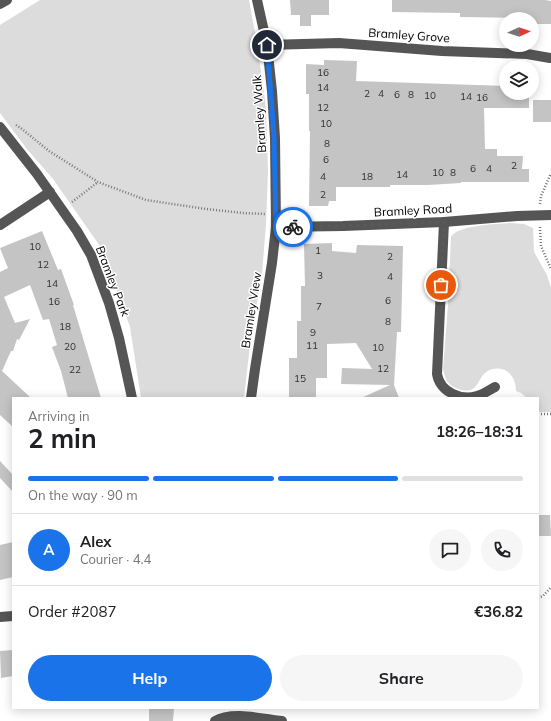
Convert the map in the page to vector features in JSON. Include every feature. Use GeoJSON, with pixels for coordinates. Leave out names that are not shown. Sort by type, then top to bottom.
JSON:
{"type":"FeatureCollection","features":[{"type":"Feature","properties":{"kind":"street"},"geometry":{"type":"LineString","coordinates":[[0,4],[7,0]]}},
{"type":"Feature","properties":{"kind":"street","name":"Bramley Walk"},"geometry":{"type":"LineString","coordinates":[[257,0],[267,45],[274,136],[276,227]]}},
{"type":"Feature","properties":{"kind":"street","name":"Bramley Grove"},"geometry":{"type":"LineString","coordinates":[[267,45],[339,43],[442,51],[527,54],[550,58]]}},
{"type":"Feature","properties":{"kind":"street","name":"Bramley Park"},"geometry":{"type":"LineString","coordinates":[[0,127],[38,174],[77,231],[89,252],[109,303],[121,343],[132,397]]}},
{"type":"Feature","properties":{"kind":"street"},"geometry":{"type":"LineString","coordinates":[[0,225],[50,192]]}},
{"type":"Feature","properties":{"kind":"street","name":"Bramley Road"},"geometry":{"type":"LineString","coordinates":[[276,227],[444,222],[517,216],[551,215]]}},
{"type":"Feature","properties":{"kind":"street"},"geometry":{"type":"LineString","coordinates":[[444,222],[437,374],[438,381],[446,390],[456,395],[465,397],[480,395],[495,387]]}},
{"type":"Feature","properties":{"kind":"street","name":"Bramley View"},"geometry":{"type":"LineString","coordinates":[[251,397],[254,369],[272,263],[276,227]]}},
{"type":"Feature","properties":{"kind":"street"},"geometry":{"type":"LineString","coordinates":[[0,617],[12,616]]}},
{"type":"Feature","properties":{"kind":"street"},"geometry":{"type":"LineString","coordinates":[[214,721],[219,718],[235,716],[282,721]]}},
{"type":"Feature","properties":{"kind":"path"},"geometry":{"type":"LineString","coordinates":[[11,123],[22,129],[48,151],[98,182],[146,200],[206,210],[243,214],[275,214]]}},
{"type":"Feature","properties":{"kind":"path"},"geometry":{"type":"LineString","coordinates":[[62,210],[98,182]]}},
{"type":"Feature","properties":{"kind":"path"},"geometry":{"type":"LineString","coordinates":[[539,414],[551,414]]}},
{"type":"Feature","properties":{"kind":"path"},"geometry":{"type":"LineString","coordinates":[[539,598],[543,596],[551,588]]}},
{"type":"Feature","properties":{"kind":"shaded area"},"geometry":{"type":"Polygon","coordinates":[[[40,0],[249,0],[257,43],[266,108],[268,171],[262,273],[250,344],[244,397],[141,397],[130,327],[102,249],[53,179],[26,148],[0,113],[0,25],[40,0]]]}},
{"type":"Feature","properties":{"kind":"shaded area"},"geometry":{"type":"Polygon","coordinates":[[[510,223],[524,224],[533,228],[534,252],[547,275],[551,288],[551,412],[539,412],[539,397],[526,397],[516,391],[513,378],[505,370],[494,369],[488,371],[471,390],[459,389],[449,384],[447,381],[443,369],[451,237],[461,230],[487,225],[510,223]]]}},
{"type":"Feature","properties":{"kind":"building"},"geometry":{"type":"Polygon","coordinates":[[[290,0],[329,0],[329,15],[311,15],[311,26],[300,26],[300,15],[291,15],[290,0]]]}},
{"type":"Feature","properties":{"kind":"building"},"geometry":{"type":"Polygon","coordinates":[[[392,0],[545,0],[551,1],[551,24],[539,24],[539,12],[499,12],[499,18],[460,17],[460,13],[392,12],[392,0]]]}},
{"type":"Feature","properties":{"kind":"building"},"geometry":{"type":"Polygon","coordinates":[[[324,60],[357,61],[356,81],[499,86],[499,100],[529,100],[529,108],[484,108],[485,149],[497,149],[497,156],[523,156],[522,169],[529,169],[529,182],[461,182],[428,185],[390,185],[390,187],[336,187],[336,201],[329,201],[328,206],[309,206],[310,131],[309,94],[306,94],[306,64],[324,65],[324,60]]]}},
{"type":"Feature","properties":{"kind":"building"},"geometry":{"type":"Polygon","coordinates":[[[533,100],[551,100],[551,122],[533,122],[533,100]]]}},
{"type":"Feature","properties":{"kind":"building"},"geometry":{"type":"Polygon","coordinates":[[[42,231],[58,270],[61,269],[74,305],[101,397],[68,397],[61,371],[52,347],[57,345],[49,319],[43,320],[30,285],[4,297],[15,323],[30,319],[19,340],[17,339],[13,351],[11,351],[2,371],[30,397],[12,397],[12,426],[0,415],[0,272],[8,268],[0,248],[42,231]]]}},
{"type":"Feature","properties":{"kind":"building"},"geometry":{"type":"Polygon","coordinates":[[[332,243],[332,251],[356,253],[357,245],[403,246],[401,332],[397,332],[394,385],[399,397],[363,397],[390,385],[341,384],[342,368],[372,369],[356,343],[327,344],[327,378],[316,378],[316,397],[289,397],[289,358],[297,358],[297,321],[301,321],[301,286],[305,286],[304,244],[332,243]]]}},
{"type":"Feature","properties":{"kind":"building"},"geometry":{"type":"Polygon","coordinates":[[[0,461],[12,474],[12,491],[0,478],[0,461]]]}},
{"type":"Feature","properties":{"kind":"building"},"geometry":{"type":"Polygon","coordinates":[[[539,515],[550,515],[551,536],[539,536],[539,515]]]}},
{"type":"Feature","properties":{"kind":"building"},"geometry":{"type":"Polygon","coordinates":[[[12,542],[12,577],[0,580],[0,545],[12,542]]]}},
{"type":"Feature","properties":{"kind":"building"},"geometry":{"type":"Polygon","coordinates":[[[12,650],[12,676],[1,678],[0,651],[12,650]]]}},
{"type":"Feature","properties":{"kind":"building"},"geometry":{"type":"Polygon","coordinates":[[[149,709],[174,709],[173,721],[149,721],[149,709]]]}},
{"type":"Feature","properties":{"kind":"way so far"},"geometry":{"type":"LineString","coordinates":[[293,227],[444,222],[441,285]]}},
{"type":"Feature","properties":{"kind":"route"},"geometry":{"type":"LineString","coordinates":[[267,45],[272,91],[276,227],[293,227]]}}]}
